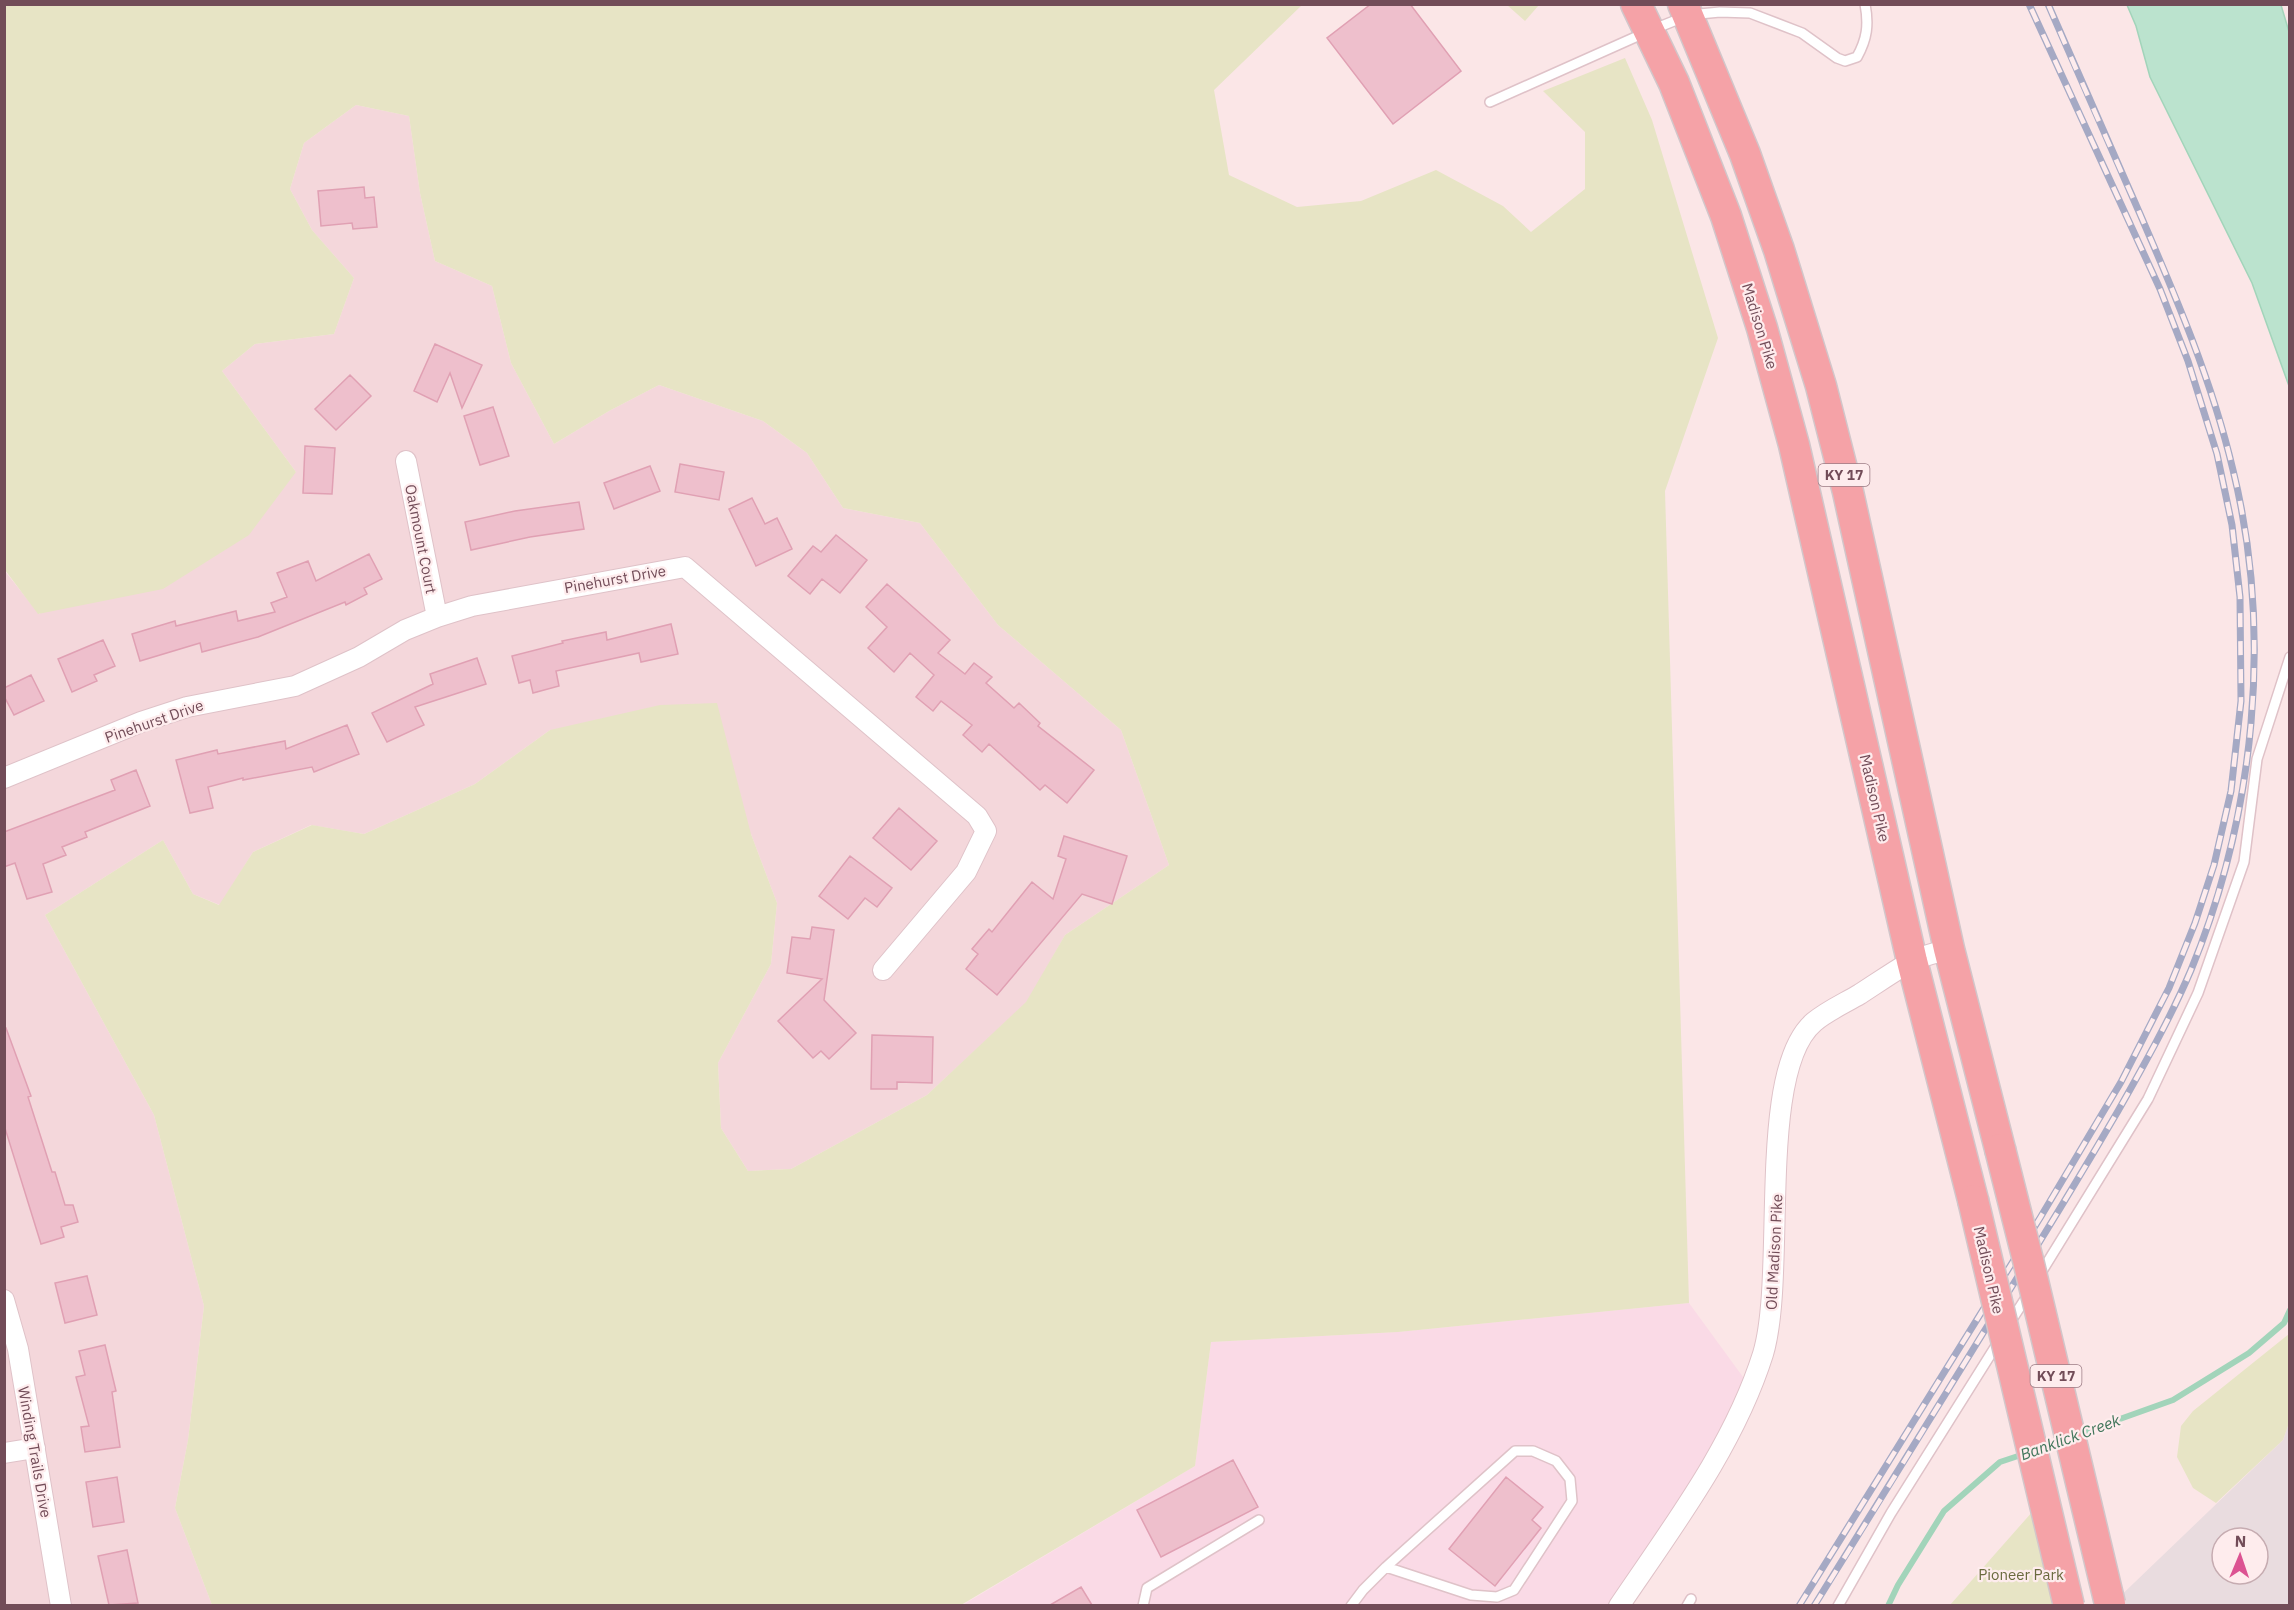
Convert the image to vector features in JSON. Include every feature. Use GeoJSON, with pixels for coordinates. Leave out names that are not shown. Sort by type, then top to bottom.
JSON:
{"type":"FeatureCollection","features":[{"type":"Feature","properties":{"kind":"main road","name":"KY 17"},"geometry":{"type":"LineString","coordinates":[[1686,10],[1745,154],[1776,240],[1821,386],[1848,492],[1949,949],[2024,1243],[2110,1605]]}},
{"type":"Feature","properties":{"kind":"main road","name":"Madison Pike"},"geometry":{"type":"LineString","coordinates":[[1642,17],[1674,82],[1726,216],[1762,328],[1794,445],[1912,961],[1973,1200],[2068,1605]]}},
{"type":"Feature","properties":{"kind":"street","name":"Oakmount Court"},"geometry":{"type":"LineString","coordinates":[[406,461],[436,616]]}},
{"type":"Feature","properties":{"kind":"street","name":"Pinehurst Drive"},"geometry":{"type":"LineString","coordinates":[[4,778],[187,707],[295,686],[358,657],[405,630],[436,616],[472,606],[685,567],[977,816],[986,831],[966,872],[883,970]]}},
{"type":"Feature","properties":{"kind":"street","name":"Old Madison Pike"},"geometry":{"type":"LineString","coordinates":[[1619,1605],[1687,1505],[1732,1428],[1763,1352],[1774,1287],[1779,1120],[1790,1062],[1799,1041],[1813,1022],[1912,961],[1949,949]]}},
{"type":"Feature","properties":{"kind":"street","name":"Winding Trails Drive"},"geometry":{"type":"LineString","coordinates":[[4,1300],[18,1349],[61,1605]]}},
{"type":"Feature","properties":{"kind":"street"},"geometry":{"type":"LineString","coordinates":[[4,1453],[35,1448]]}},
{"type":"Feature","properties":{"kind":"lane"},"geometry":{"type":"LineString","coordinates":[[1490,102],[1642,17],[1686,10],[1750,13],[1802,33],[1837,58],[1845,61],[1857,57],[1864,44],[1868,24],[1865,4]]}},
{"type":"Feature","properties":{"kind":"lane"},"geometry":{"type":"LineString","coordinates":[[1838,1605],[1891,1513],[2148,1100],[2198,993],[2244,862],[2257,759],[2289,657]]}},
{"type":"Feature","properties":{"kind":"lane"},"geometry":{"type":"LineString","coordinates":[[1351,1605],[1386,1568],[1515,1451],[1533,1451],[1556,1461],[1570,1479],[1572,1501],[1514,1590],[1497,1597],[1471,1595],[1386,1568]]}},
{"type":"Feature","properties":{"kind":"lane"},"geometry":{"type":"LineString","coordinates":[[1143,1605],[1147,1588],[1259,1520]]}},
{"type":"Feature","properties":{"kind":"shaded area"},"geometry":{"type":"Polygon","coordinates":[[[2127,5],[2281,5],[2290,35],[2289,386],[2252,283],[2150,77],[2136,26],[2127,5]]]}},
{"type":"Feature","properties":{"kind":"shaded area"},"geometry":{"type":"Polygon","coordinates":[[[356,105],[409,116],[420,193],[435,261],[492,286],[511,363],[554,444],[609,411],[659,385],[763,421],[807,453],[843,508],[920,523],[998,625],[1121,730],[1169,865],[1065,935],[1027,1002],[927,1095],[791,1169],[748,1171],[721,1128],[718,1063],[771,964],[777,903],[751,834],[550,730],[475,784],[364,834],[311,825],[253,852],[220,905],[193,894],[163,840],[45,915],[154,1115],[204,1306],[188,1440],[175,1508],[212,1605],[5,1605],[4,570],[39,614],[296,472],[222,371],[255,344],[334,334],[354,278],[312,230],[290,189],[304,143],[356,105]]]}},
{"type":"Feature","properties":{"kind":"shaded area"},"geometry":{"type":"Polygon","coordinates":[[[1689,1303],[1751,1388],[1619,1605],[961,1606],[1195,1466],[1211,1342],[1398,1332],[1689,1303]]]}},
{"type":"Feature","properties":{"kind":"shaded area"},"geometry":{"type":"Polygon","coordinates":[[[2289,1423],[2289,1605],[2110,1606],[2283,1440],[2289,1423]]]}},
{"type":"Feature","properties":{"kind":"green space"},"geometry":{"type":"Polygon","coordinates":[[[5,5],[1302,5],[1214,90],[1229,175],[1297,207],[1361,201],[1436,170],[1503,206],[1531,232],[1585,189],[1585,132],[1543,91],[1625,58],[1652,120],[1718,338],[1665,491],[1689,1303],[1398,1332],[1211,1342],[1195,1466],[961,1605],[212,1605],[175,1508],[188,1440],[204,1306],[154,1115],[45,915],[163,840],[193,894],[219,905],[253,852],[312,825],[364,834],[475,784],[550,730],[660,705],[717,703],[751,834],[777,903],[771,964],[718,1063],[721,1128],[748,1171],[791,1169],[927,1095],[1026,1002],[1065,935],[1169,865],[1121,730],[998,625],[920,523],[843,508],[807,453],[763,421],[659,385],[609,411],[554,444],[511,363],[492,286],[435,261],[420,193],[409,116],[356,105],[304,143],[290,189],[312,230],[354,278],[334,334],[255,344],[222,371],[296,472],[249,535],[163,589],[38,614],[5,570],[5,5]]]}},
{"type":"Feature","properties":{"kind":"green space"},"geometry":{"type":"Polygon","coordinates":[[[1507,5],[1539,5],[1525,21],[1507,5]]]}},
{"type":"Feature","properties":{"kind":"green space"},"geometry":{"type":"Polygon","coordinates":[[[2289,1334],[2289,1423],[2283,1440],[2216,1503],[2193,1488],[2177,1457],[2181,1426],[2193,1411],[2289,1334]]]}},
{"type":"Feature","properties":{"kind":"green space","name":"Pioneer Park"},"geometry":{"type":"Polygon","coordinates":[[[2033,1511],[2067,1605],[1950,1605],[2033,1511]]]}},
{"type":"Feature","properties":{"kind":"building"},"geometry":{"type":"Polygon","coordinates":[[[1371,4],[1410,4],[1461,71],[1393,124],[1327,38],[1371,4]]]}},
{"type":"Feature","properties":{"kind":"building"},"geometry":{"type":"Polygon","coordinates":[[[364,187],[365,198],[374,197],[377,227],[353,229],[352,223],[321,226],[318,191],[364,187]]]}},
{"type":"Feature","properties":{"kind":"building"},"geometry":{"type":"Polygon","coordinates":[[[435,344],[482,365],[462,408],[450,373],[437,402],[414,391],[435,344]]]}},
{"type":"Feature","properties":{"kind":"building"},"geometry":{"type":"Polygon","coordinates":[[[350,375],[371,396],[336,430],[315,409],[350,375]]]}},
{"type":"Feature","properties":{"kind":"building"},"geometry":{"type":"Polygon","coordinates":[[[493,407],[509,456],[480,465],[464,416],[493,407]]]}},
{"type":"Feature","properties":{"kind":"building"},"geometry":{"type":"Polygon","coordinates":[[[305,446],[335,448],[332,494],[303,493],[305,446]]]}},
{"type":"Feature","properties":{"kind":"building"},"geometry":{"type":"Polygon","coordinates":[[[680,464],[724,472],[719,500],[675,492],[680,464]]]}},
{"type":"Feature","properties":{"kind":"building"},"geometry":{"type":"Polygon","coordinates":[[[650,466],[660,491],[614,509],[604,483],[650,466]]]}},
{"type":"Feature","properties":{"kind":"building"},"geometry":{"type":"Polygon","coordinates":[[[752,498],[765,524],[777,518],[792,549],[756,566],[729,509],[752,498]]]}},
{"type":"Feature","properties":{"kind":"building"},"geometry":{"type":"Polygon","coordinates":[[[579,502],[584,529],[530,537],[471,550],[465,522],[515,511],[579,502]]]}},
{"type":"Feature","properties":{"kind":"building"},"geometry":{"type":"Polygon","coordinates":[[[836,535],[867,560],[840,593],[822,579],[810,594],[788,576],[813,546],[821,552],[836,535]]]}},
{"type":"Feature","properties":{"kind":"building"},"geometry":{"type":"Polygon","coordinates":[[[369,554],[382,579],[364,588],[367,594],[346,605],[345,602],[258,637],[202,652],[200,643],[140,661],[132,634],[175,621],[176,626],[236,611],[238,621],[275,612],[271,603],[287,597],[277,573],[308,561],[316,581],[369,554]]]}},
{"type":"Feature","properties":{"kind":"building"},"geometry":{"type":"Polygon","coordinates":[[[887,584],[950,640],[938,653],[965,674],[974,663],[992,677],[986,683],[1014,708],[1019,703],[1040,723],[1038,726],[1094,770],[1067,803],[1045,785],[1040,790],[989,744],[982,752],[963,735],[972,725],[941,701],[933,711],[916,697],[934,675],[910,653],[894,672],[868,648],[887,627],[866,607],[887,584]]]}},
{"type":"Feature","properties":{"kind":"building"},"geometry":{"type":"Polygon","coordinates":[[[671,624],[678,654],[641,662],[639,653],[556,671],[559,686],[533,693],[530,680],[519,683],[512,656],[563,643],[562,641],[606,632],[607,640],[671,624]]]}},
{"type":"Feature","properties":{"kind":"building"},"geometry":{"type":"Polygon","coordinates":[[[103,640],[115,666],[94,675],[97,681],[72,692],[58,659],[103,640]]]}},
{"type":"Feature","properties":{"kind":"building"},"geometry":{"type":"Polygon","coordinates":[[[477,658],[486,684],[415,707],[424,725],[387,742],[372,713],[433,684],[430,674],[477,658]]]}},
{"type":"Feature","properties":{"kind":"building"},"geometry":{"type":"Polygon","coordinates":[[[31,675],[44,701],[14,715],[4,696],[4,688],[31,675]]]}},
{"type":"Feature","properties":{"kind":"building"},"geometry":{"type":"Polygon","coordinates":[[[347,725],[359,754],[314,772],[312,767],[243,780],[243,778],[208,787],[213,808],[190,813],[176,760],[217,750],[218,754],[285,741],[286,749],[347,725]]]}},
{"type":"Feature","properties":{"kind":"building"},"geometry":{"type":"Polygon","coordinates":[[[136,770],[150,806],[85,832],[87,837],[62,847],[66,855],[43,864],[52,892],[27,899],[15,863],[4,867],[4,832],[115,790],[111,780],[136,770]]]}},
{"type":"Feature","properties":{"kind":"building"},"geometry":{"type":"Polygon","coordinates":[[[899,808],[937,841],[911,870],[873,838],[899,808]]]}},
{"type":"Feature","properties":{"kind":"building"},"geometry":{"type":"Polygon","coordinates":[[[1064,836],[1127,856],[1112,904],[1082,894],[997,995],[966,969],[978,954],[972,949],[989,929],[992,932],[1032,882],[1053,899],[1066,859],[1058,856],[1064,836]]]}},
{"type":"Feature","properties":{"kind":"building"},"geometry":{"type":"Polygon","coordinates":[[[850,856],[892,888],[877,907],[865,898],[848,919],[819,896],[850,856]]]}},
{"type":"Feature","properties":{"kind":"building"},"geometry":{"type":"Polygon","coordinates":[[[812,927],[834,930],[824,1000],[856,1033],[829,1059],[821,1051],[813,1058],[778,1021],[822,979],[787,973],[792,937],[810,939],[812,927]]]}},
{"type":"Feature","properties":{"kind":"building"},"geometry":{"type":"Polygon","coordinates":[[[6,1028],[31,1096],[28,1097],[52,1172],[55,1172],[65,1205],[73,1205],[78,1222],[61,1227],[64,1237],[41,1244],[4,1125],[4,1029],[6,1028]]]}},
{"type":"Feature","properties":{"kind":"building"},"geometry":{"type":"Polygon","coordinates":[[[872,1035],[933,1037],[932,1083],[897,1082],[897,1089],[871,1089],[872,1035]]]}},
{"type":"Feature","properties":{"kind":"building"},"geometry":{"type":"Polygon","coordinates":[[[87,1276],[97,1315],[65,1323],[55,1283],[87,1276]]]}},
{"type":"Feature","properties":{"kind":"building"},"geometry":{"type":"Polygon","coordinates":[[[105,1345],[116,1391],[112,1392],[120,1447],[85,1452],[81,1427],[89,1426],[76,1377],[85,1375],[79,1351],[105,1345]]]}},
{"type":"Feature","properties":{"kind":"building"},"geometry":{"type":"Polygon","coordinates":[[[1233,1460],[1258,1507],[1161,1557],[1137,1510],[1233,1460]]]}},
{"type":"Feature","properties":{"kind":"building"},"geometry":{"type":"Polygon","coordinates":[[[117,1477],[124,1522],[93,1527],[86,1482],[117,1477]]]}},
{"type":"Feature","properties":{"kind":"building"},"geometry":{"type":"Polygon","coordinates":[[[1506,1477],[1543,1507],[1532,1520],[1541,1528],[1495,1586],[1449,1549],[1506,1477]]]}},
{"type":"Feature","properties":{"kind":"building"},"geometry":{"type":"Polygon","coordinates":[[[127,1550],[138,1603],[109,1605],[98,1556],[127,1550]]]}},
{"type":"Feature","properties":{"kind":"building"},"geometry":{"type":"Polygon","coordinates":[[[1081,1587],[1092,1605],[1050,1605],[1081,1587]]]}},
{"type":"Feature","properties":{"kind":"waterway","name":"Banklick Creek"},"geometry":{"type":"LineString","coordinates":[[2078,1434],[2173,1400],[2249,1353],[2284,1323],[2290,1310]]}},
{"type":"Feature","properties":{"kind":"waterway","name":"Banklick Creek"},"geometry":{"type":"LineString","coordinates":[[2039,1448],[2063,1440]]}},
{"type":"Feature","properties":{"kind":"waterway","name":"Banklick Creek"},"geometry":{"type":"LineString","coordinates":[[1888,1606],[1898,1585],[1944,1511],[2000,1462],[2024,1454]]}},
{"type":"Feature","properties":{"kind":"railway"},"geometry":{"type":"LineString","coordinates":[[1799,1606],[2040,1218],[2121,1082],[2169,988],[2195,923],[2214,865],[2231,791],[2241,701],[2240,597],[2232,525],[2217,454],[2188,361],[2160,289],[2029,4]]}},
{"type":"Feature","properties":{"kind":"railway"},"geometry":{"type":"LineString","coordinates":[[1814,1606],[2064,1201],[2156,1042],[2191,970],[2213,911],[2230,849],[2243,787],[2251,723],[2254,659],[2252,595],[2245,532],[2233,470],[2215,404],[2180,308],[2048,4]]}}]}
